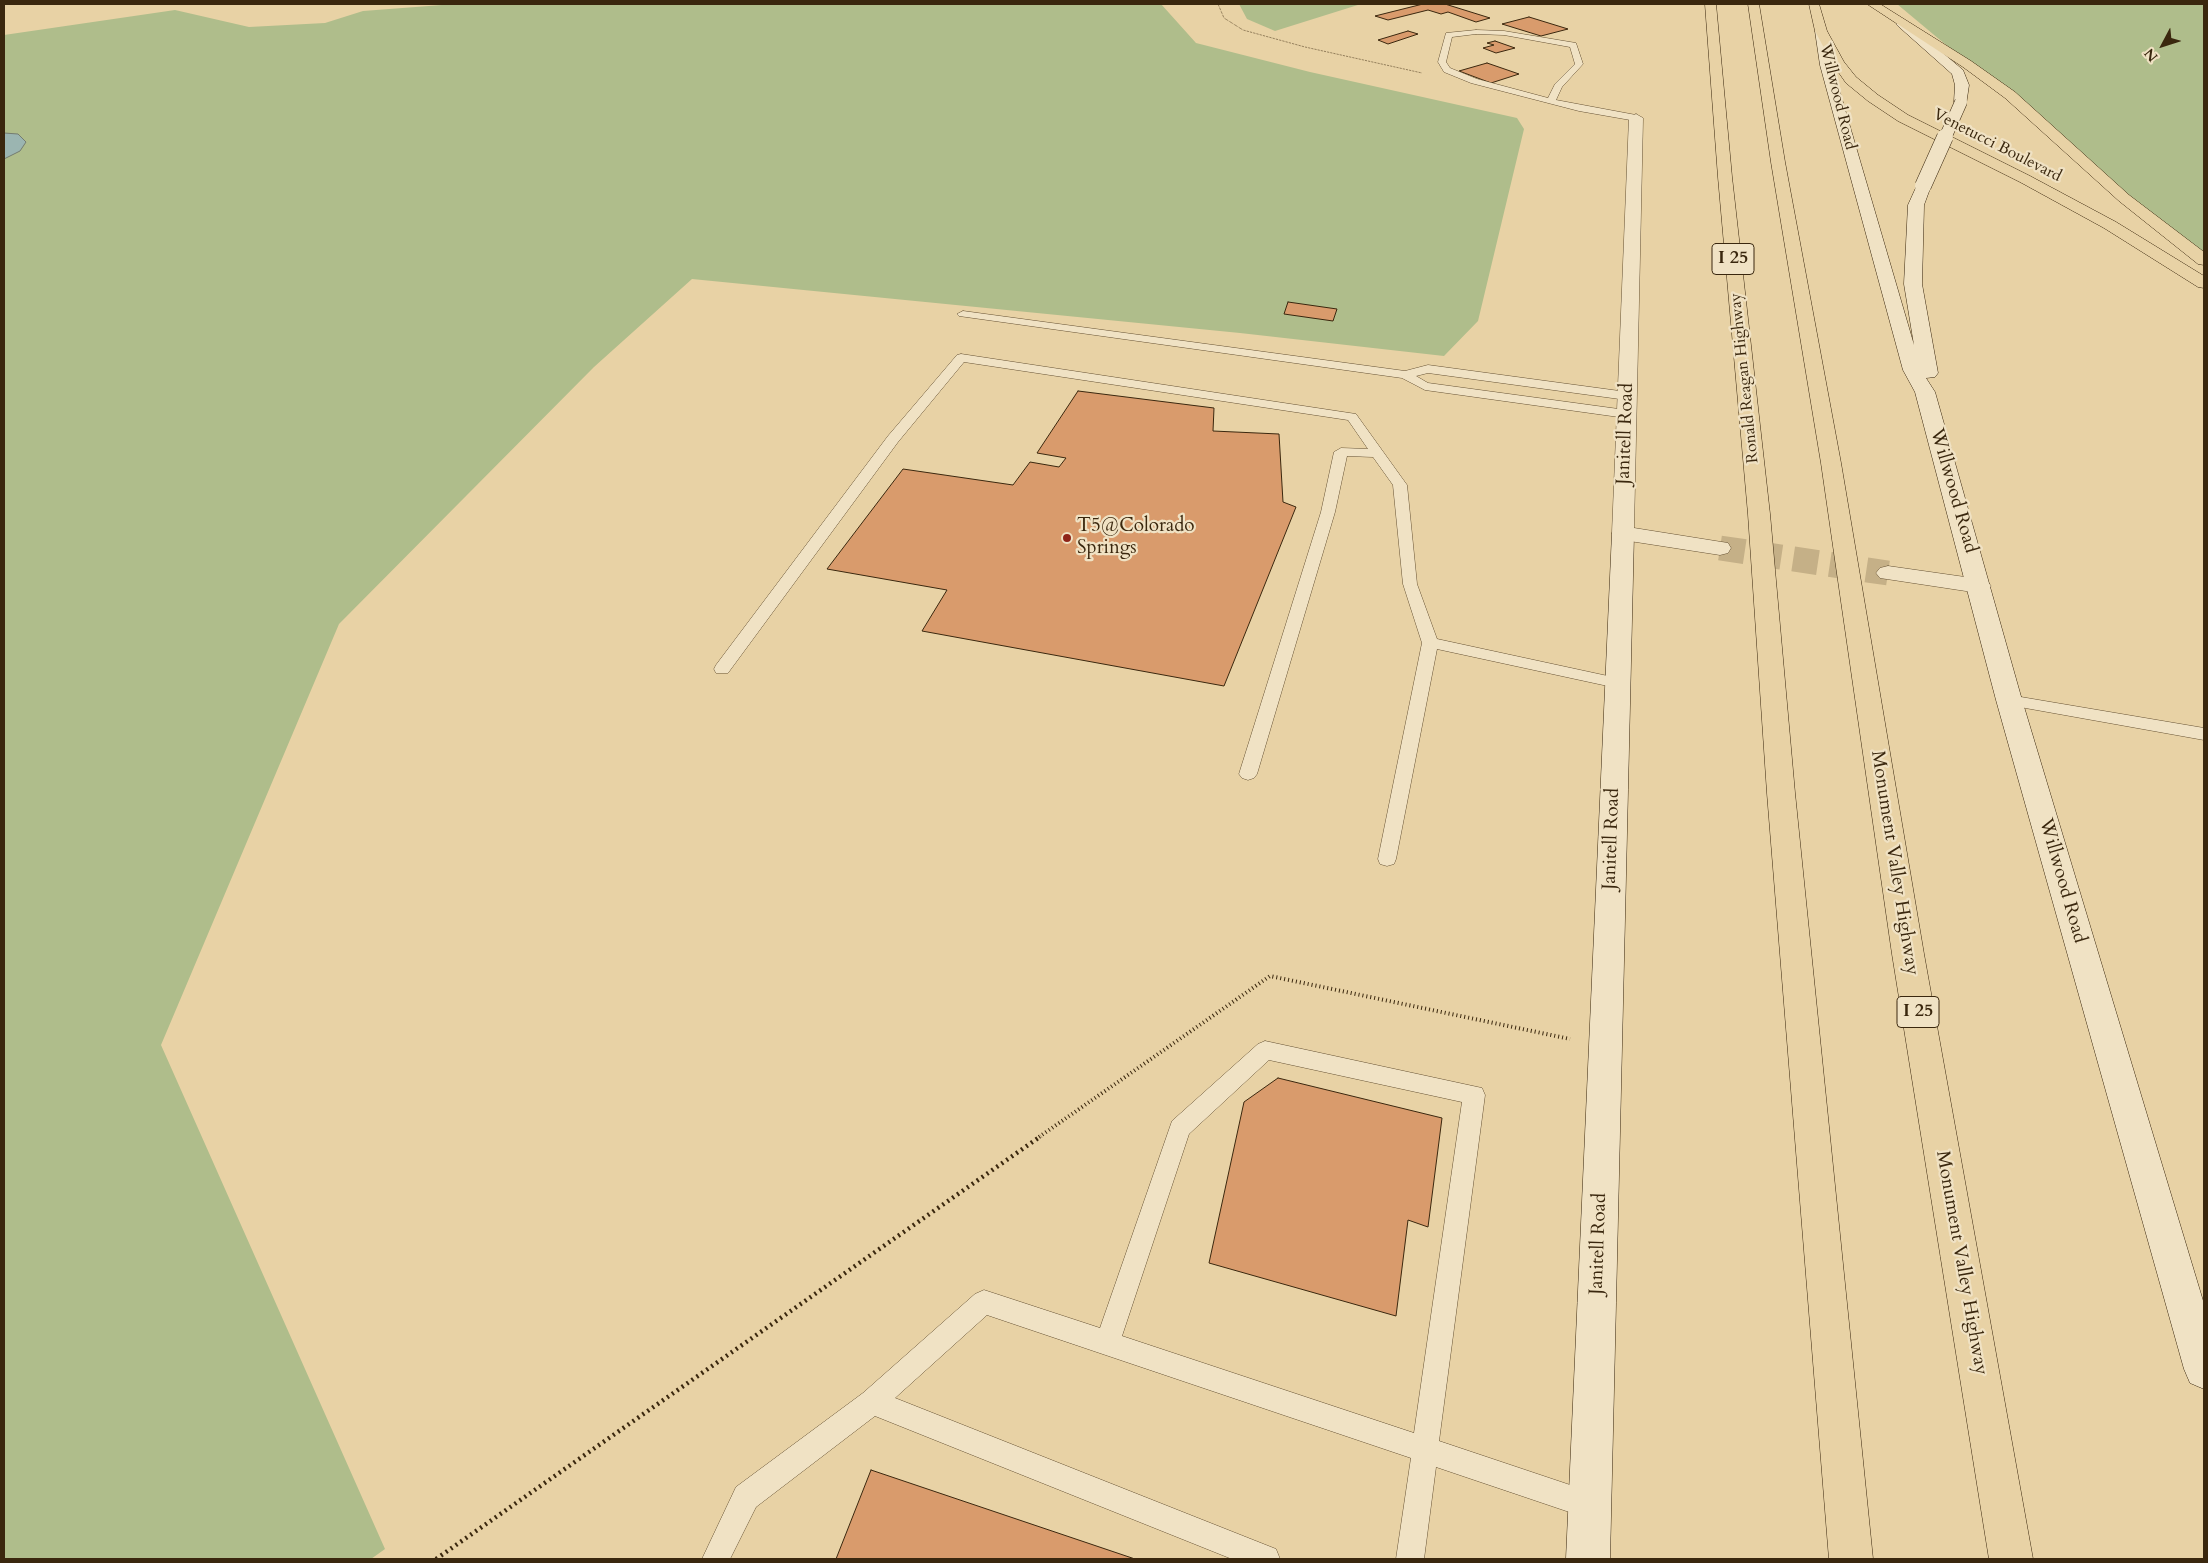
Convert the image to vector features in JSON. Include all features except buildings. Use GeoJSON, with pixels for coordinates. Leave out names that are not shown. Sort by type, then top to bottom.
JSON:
{"type":"FeatureCollection","features":[{"type":"Feature","properties":{"kind":"main road","name":"Ronald Reagan Highway"},"geometry":{"type":"LineString","coordinates":[[1710,4],[1758,514],[1781,793],[1851,1559]]}},
{"type":"Feature","properties":{"kind":"main road","name":"Monument Valley Highway"},"geometry":{"type":"LineString","coordinates":[[1753,4],[1778,162],[1831,463],[1908,954],[2011,1559]]}},
{"type":"Feature","properties":{"kind":"main road","name":"Venetucci Boulevard"},"geometry":{"type":"LineString","coordinates":[[1814,4],[1821,31],[1838,62],[1852,80],[1873,98],[1904,118],[2025,179],[2110,225],[2204,282]]}},
{"type":"Feature","properties":{"kind":"main road","name":"Venetucci Boulevard"},"geometry":{"type":"LineString","coordinates":[[1872,4],[1967,64],[2010,95],[2124,198],[2204,260]]}},
{"type":"Feature","properties":{"kind":"street","name":"Willwood Road"},"geometry":{"type":"LineString","coordinates":[[1902,24],[1951,65],[1958,73],[1962,85],[1961,102],[1916,206],[1913,284],[1928,372],[1925,392]]}},
{"type":"Feature","properties":{"kind":"street","name":"Willwood Road"},"geometry":{"type":"LineString","coordinates":[[1821,31],[1826,65],[1912,370],[1925,392],[1979,586],[2008,700],[2204,1369]]}},
{"type":"Feature","properties":{"kind":"street","name":"Janitell Road"},"geometry":{"type":"LineString","coordinates":[[1588,1559],[1636,118]]}},
{"type":"Feature","properties":{"kind":"street"},"geometry":{"type":"LineString","coordinates":[[1623,533],[1720,548]]}},
{"type":"Feature","properties":{"kind":"street"},"geometry":{"type":"LineString","coordinates":[[1888,573],[1979,586]]}},
{"type":"Feature","properties":{"kind":"lane"},"geometry":{"type":"LineString","coordinates":[[1551,101],[1558,86],[1578,64],[1573,44],[1504,33],[1476,32],[1449,35],[1442,62],[1447,70],[1474,81],[1551,101],[1636,118]]}},
{"type":"Feature","properties":{"kind":"lane"},"geometry":{"type":"LineString","coordinates":[[963,314],[1405,375],[1425,386],[1626,414]]}},
{"type":"Feature","properties":{"kind":"lane"},"geometry":{"type":"LineString","coordinates":[[722,669],[893,439],[961,358],[1352,418],[1400,485],[1410,584],[1430,642],[1387,859]]}},
{"type":"Feature","properties":{"kind":"lane"},"geometry":{"type":"LineString","coordinates":[[1405,375],[1428,369],[1627,396]]}},
{"type":"Feature","properties":{"kind":"lane"},"geometry":{"type":"LineString","coordinates":[[1248,774],[1328,512],[1341,452],[1378,453]]}},
{"type":"Feature","properties":{"kind":"lane"},"geometry":{"type":"LineString","coordinates":[[1430,642],[1617,682]]}},
{"type":"Feature","properties":{"kind":"lane"},"geometry":{"type":"LineString","coordinates":[[2008,700],[2204,734]]}},
{"type":"Feature","properties":{"kind":"lane"},"geometry":{"type":"LineString","coordinates":[[1107,1343],[1180,1128],[1264,1050],[1474,1094],[1423,1450],[1410,1559]]}},
{"type":"Feature","properties":{"kind":"lane"},"geometry":{"type":"LineString","coordinates":[[716,1559],[746,1497],[872,1402],[984,1302],[1590,1505]]}},
{"type":"Feature","properties":{"kind":"lane"},"geometry":{"type":"LineString","coordinates":[[872,1402],[1266,1559]]}},
{"type":"Feature","properties":{"kind":"path"},"geometry":{"type":"LineString","coordinates":[[436,1559],[1270,976],[1605,1046]]}},
{"type":"Feature","properties":{"kind":"green space"},"geometry":{"type":"Polygon","coordinates":[[[455,4],[1161,4],[1196,43],[1310,72],[1517,118],[1524,129],[1478,321],[1444,356],[1240,333],[692,279],[594,367],[339,624],[161,1045],[385,1549],[371,1559],[4,1559],[4,35],[175,10],[249,27],[325,23],[363,11],[455,4]]]}},
{"type":"Feature","properties":{"kind":"green space"},"geometry":{"type":"Polygon","coordinates":[[[1239,4],[1361,4],[1275,31],[1247,19],[1239,4]]]}},
{"type":"Feature","properties":{"kind":"green space"},"geometry":{"type":"Polygon","coordinates":[[[1897,4],[2204,4],[2204,255],[2181,241],[1897,4]]]}},
{"type":"Feature","properties":{"kind":"water"},"geometry":{"type":"Polygon","coordinates":[[[4,133],[18,134],[26,142],[20,151],[4,159],[4,133]]]}},
{"type":"Feature","properties":{"kind":"tunnel"},"geometry":{"type":"LineString","coordinates":[[1720,548],[1888,573]]}},
{"type":"Feature","properties":{"kind":"place","name":"T5@Colorado Springs"},"geometry":{"type":"Point","coordinates":[1067,538]}}]}
